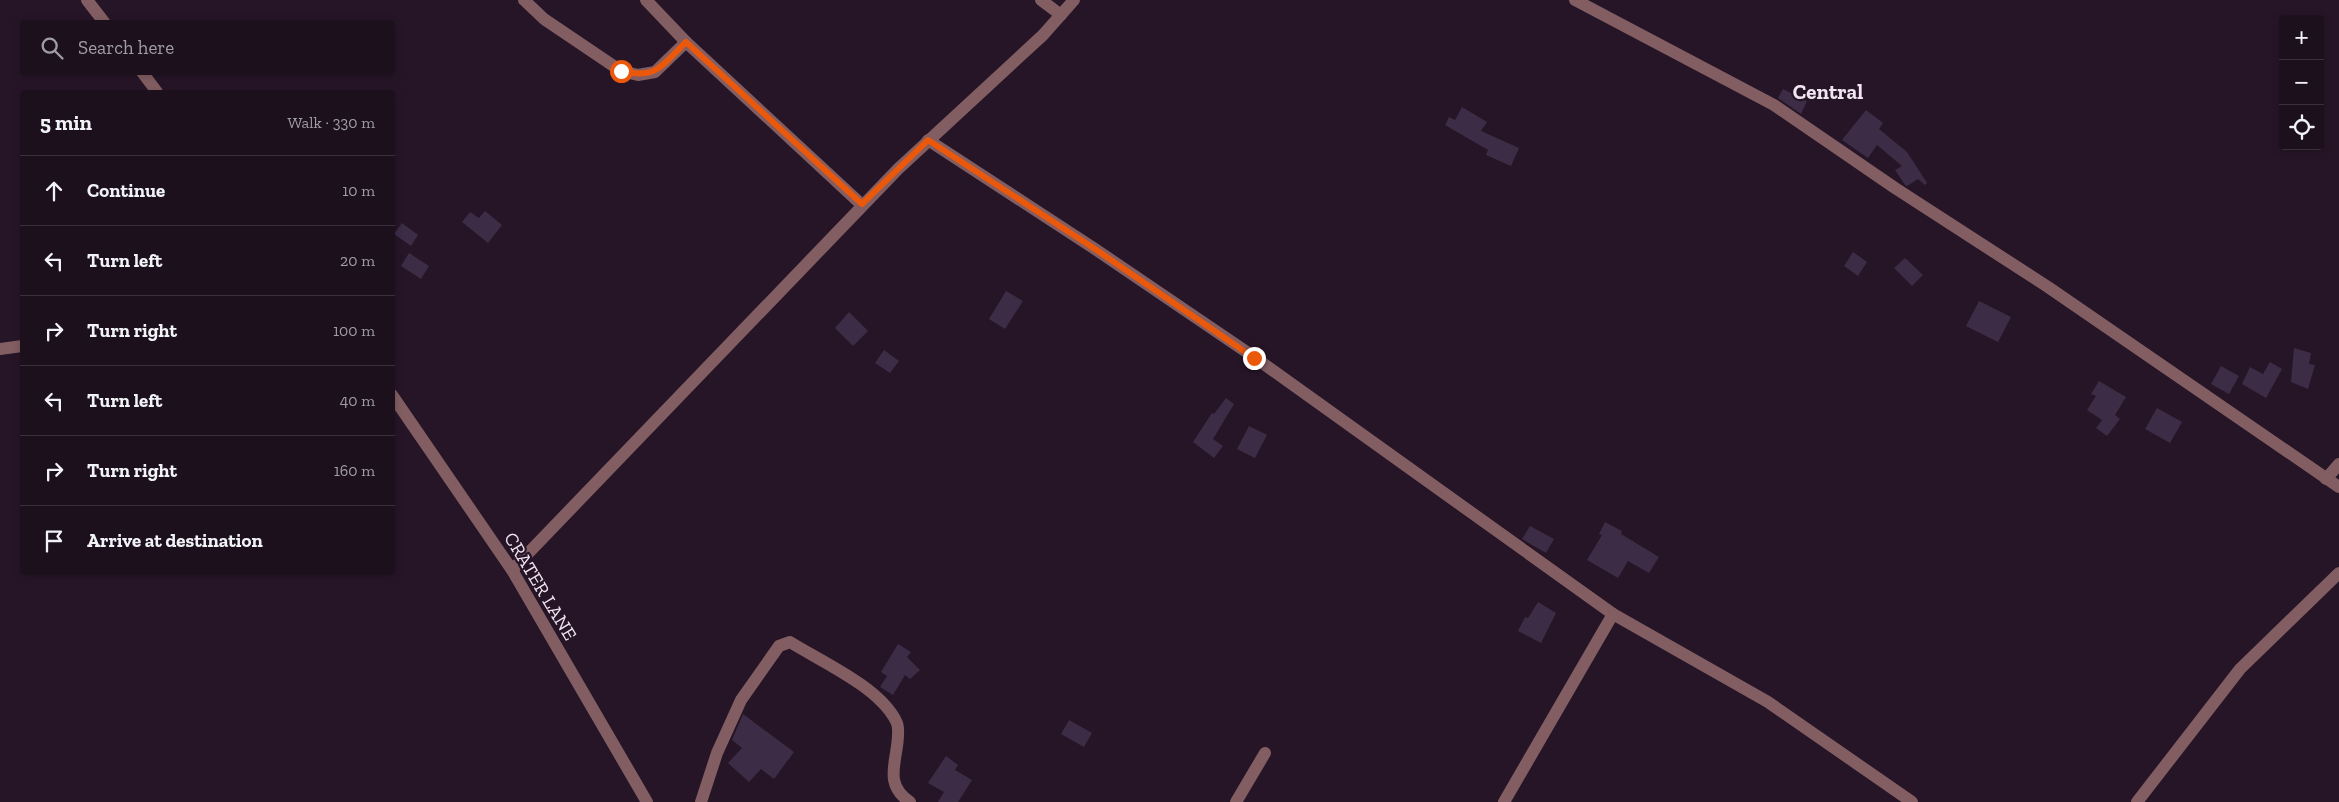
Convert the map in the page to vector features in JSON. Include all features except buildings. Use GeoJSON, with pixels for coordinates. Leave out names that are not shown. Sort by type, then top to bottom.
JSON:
{"type":"FeatureCollection","features":[{"type":"Feature","properties":{"kind":"street"},"geometry":{"type":"LineString","coordinates":[[87,0],[102,20]]}},
{"type":"Feature","properties":{"kind":"street"},"geometry":{"type":"LineString","coordinates":[[524,0],[544,19],[621,71],[638,75],[654,72],[686,42]]}},
{"type":"Feature","properties":{"kind":"street"},"geometry":{"type":"LineString","coordinates":[[646,0],[686,42],[862,204]]}},
{"type":"Feature","properties":{"kind":"street"},"geometry":{"type":"LineString","coordinates":[[1041,0],[1061,15]]}},
{"type":"Feature","properties":{"kind":"street"},"geometry":{"type":"LineString","coordinates":[[512,570],[862,204],[928,140],[1043,35],[1074,0]]}},
{"type":"Feature","properties":{"kind":"street"},"geometry":{"type":"LineString","coordinates":[[1575,0],[1774,105],[1895,188],[2048,287],[2339,487]]}},
{"type":"Feature","properties":{"kind":"street"},"geometry":{"type":"LineString","coordinates":[[144,75],[156,90]]}},
{"type":"Feature","properties":{"kind":"street"},"geometry":{"type":"LineString","coordinates":[[928,140],[1095,249],[1254,358],[1613,614],[1768,702],[1912,802]]}},
{"type":"Feature","properties":{"kind":"street"},"geometry":{"type":"LineString","coordinates":[[0,349],[20,346]]}},
{"type":"Feature","properties":{"kind":"street","name":"CRATER LANE"},"geometry":{"type":"LineString","coordinates":[[395,399],[512,570],[647,802]]}},
{"type":"Feature","properties":{"kind":"street"},"geometry":{"type":"LineString","coordinates":[[2326,479],[2339,464]]}},
{"type":"Feature","properties":{"kind":"street"},"geometry":{"type":"LineString","coordinates":[[2137,802],[2240,669],[2339,573]]}},
{"type":"Feature","properties":{"kind":"street"},"geometry":{"type":"LineString","coordinates":[[1504,802],[1613,614]]}},
{"type":"Feature","properties":{"kind":"street"},"geometry":{"type":"LineString","coordinates":[[701,802],[716,754],[742,700],[779,646],[790,642],[854,681],[887,705],[898,724],[897,749],[893,773],[894,786],[910,802]]}},
{"type":"Feature","properties":{"kind":"street"},"geometry":{"type":"LineString","coordinates":[[1236,802],[1265,753]]}},
{"type":"Feature","properties":{"kind":"district","name":"Central"},"geometry":{"type":"Point","coordinates":[1828,92]}},
{"type":"Feature","properties":{"kind":"route"},"geometry":{"type":"LineString","coordinates":[[621,71],[638,75],[654,72],[686,42],[862,204],[928,140],[1095,249],[1254,358]]}}]}
